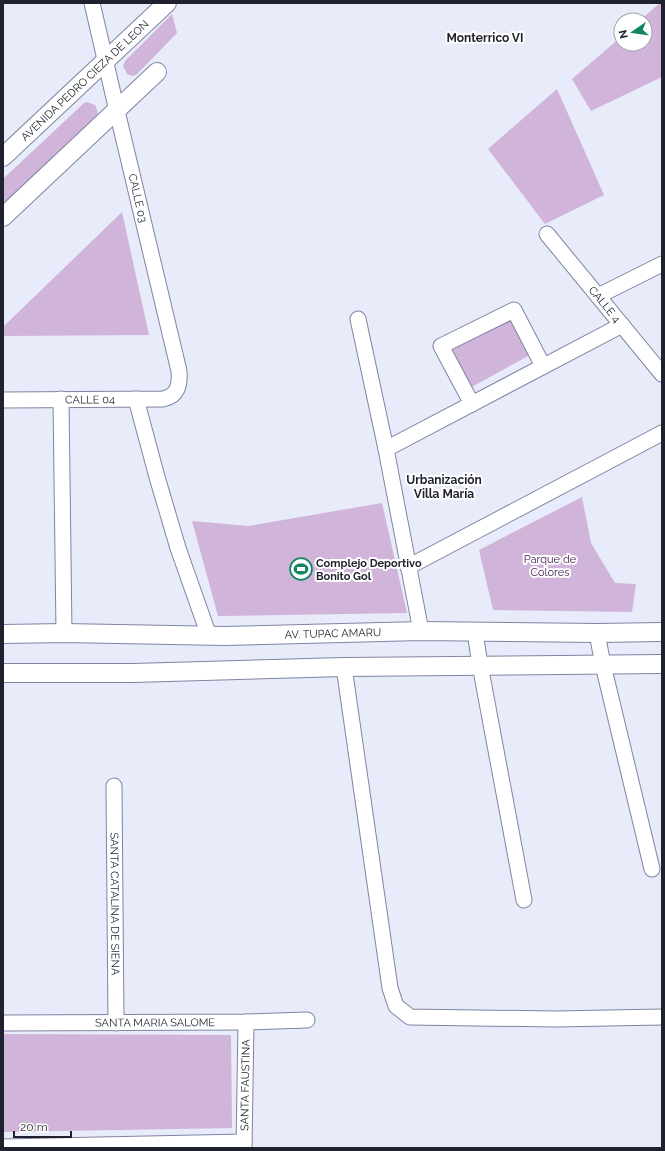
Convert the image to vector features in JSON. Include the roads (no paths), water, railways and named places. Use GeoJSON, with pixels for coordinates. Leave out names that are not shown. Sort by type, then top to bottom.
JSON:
{"type":"FeatureCollection","features":[{"type":"Feature","properties":{"kind":"street","name":"CALLE 03"},"geometry":{"type":"LineString","coordinates":[[92,3],[179,371],[179,383],[175,392]]}},
{"type":"Feature","properties":{"kind":"street","name":"AVENIDA PEDRO CIEZA DE LEON"},"geometry":{"type":"LineString","coordinates":[[3,157],[167,3]]}},
{"type":"Feature","properties":{"kind":"street"},"geometry":{"type":"LineString","coordinates":[[3,216],[157,72]]}},
{"type":"Feature","properties":{"kind":"street","name":"CALLE 4"},"geometry":{"type":"LineString","coordinates":[[547,234],[662,374]]}},
{"type":"Feature","properties":{"kind":"street"},"geometry":{"type":"LineString","coordinates":[[598,296],[662,264]]}},
{"type":"Feature","properties":{"kind":"street"},"geometry":{"type":"LineString","coordinates":[[472,404],[441,346],[514,310],[543,366]]}},
{"type":"Feature","properties":{"kind":"street"},"geometry":{"type":"LineString","coordinates":[[358,319],[386,449],[421,631]]}},
{"type":"Feature","properties":{"kind":"street"},"geometry":{"type":"LineString","coordinates":[[386,449],[622,325]]}},
{"type":"Feature","properties":{"kind":"street","name":"CALLE 04"},"geometry":{"type":"LineString","coordinates":[[3,400],[163,399],[172,396],[175,392]]}},
{"type":"Feature","properties":{"kind":"street"},"geometry":{"type":"LineString","coordinates":[[136,399],[178,548],[209,636]]}},
{"type":"Feature","properties":{"kind":"street"},"geometry":{"type":"LineString","coordinates":[[61,400],[64,633]]}},
{"type":"Feature","properties":{"kind":"street"},"geometry":{"type":"LineString","coordinates":[[408,567],[662,433]]}},
{"type":"Feature","properties":{"kind":"street","name":"AV. TUPAC AMARU"},"geometry":{"type":"LineString","coordinates":[[3,634],[64,633],[225,636],[421,631],[597,633],[662,632]]}},
{"type":"Feature","properties":{"kind":"street"},"geometry":{"type":"LineString","coordinates":[[475,632],[524,900]]}},
{"type":"Feature","properties":{"kind":"street"},"geometry":{"type":"LineString","coordinates":[[597,633],[603,665],[652,869]]}},
{"type":"Feature","properties":{"kind":"street"},"geometry":{"type":"LineString","coordinates":[[3,673],[133,673],[344,667],[662,664]]}},
{"type":"Feature","properties":{"kind":"street"},"geometry":{"type":"LineString","coordinates":[[344,667],[390,988],[396,1006],[410,1017],[555,1019],[662,1017]]}},
{"type":"Feature","properties":{"kind":"street","name":"SANTA CATALINA DE SIENA"},"geometry":{"type":"LineString","coordinates":[[114,786],[116,1023]]}},
{"type":"Feature","properties":{"kind":"street","name":"SANTA MARIA SALOME"},"geometry":{"type":"LineString","coordinates":[[3,1023],[246,1022],[307,1020]]}},
{"type":"Feature","properties":{"kind":"street","name":"SANTA FAUSTINA"},"geometry":{"type":"LineString","coordinates":[[244,1145],[246,1022]]}},
{"type":"Feature","properties":{"kind":"street"},"geometry":{"type":"LineString","coordinates":[[3,1147],[244,1145]]}},
{"type":"Feature","properties":{"kind":"place","name":"Complejo Deportivo Bonito Gol"},"geometry":{"type":"Point","coordinates":[301,569]}},
{"type":"Feature","properties":{"kind":"district","name":"Monterrico VI"},"geometry":{"type":"Point","coordinates":[485,38]}},
{"type":"Feature","properties":{"kind":"district","name":"Urbanización Villa María"},"geometry":{"type":"Point","coordinates":[444,487]}},
{"type":"Feature","properties":{"kind":"park label","name":"Parque de Colores"},"geometry":{"type":"Point","coordinates":[550,565]}}]}
